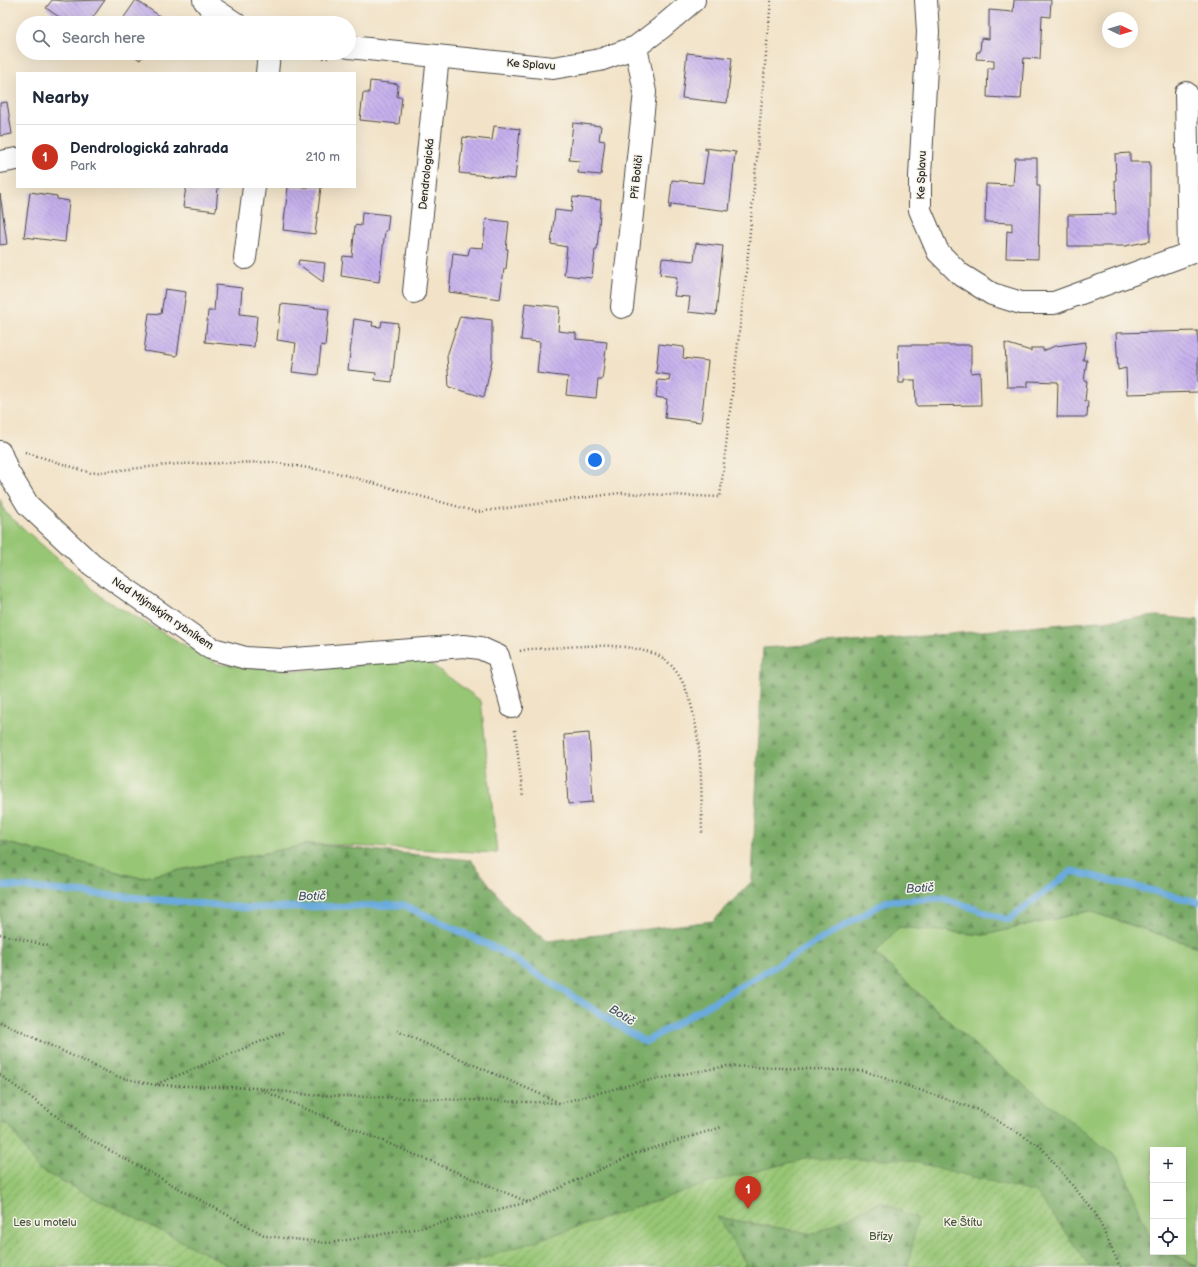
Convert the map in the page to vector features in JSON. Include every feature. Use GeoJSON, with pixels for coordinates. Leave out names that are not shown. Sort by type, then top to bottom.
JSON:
{"type":"FeatureCollection","features":[{"type":"Feature","properties":{"kind":"street"},"geometry":{"type":"LineString","coordinates":[[204,0],[209,6],[224,16]]}},
{"type":"Feature","properties":{"kind":"street","name":"Ke Splavu"},"geometry":{"type":"LineString","coordinates":[[356,47],[553,68],[600,60],[636,47],[694,0]]}},
{"type":"Feature","properties":{"kind":"street","name":"Ke Splavu"},"geometry":{"type":"LineString","coordinates":[[926,0],[928,32],[920,176],[920,210],[938,252],[960,274],[992,294],[1021,303],[1054,303],[1194,252]]}},
{"type":"Feature","properties":{"kind":"street","name":"Při Botiči"},"geometry":{"type":"LineString","coordinates":[[622,307],[646,92],[636,47]]}},
{"type":"Feature","properties":{"kind":"street","name":"Dendrologická"},"geometry":{"type":"LineString","coordinates":[[414,292],[438,56]]}},
{"type":"Feature","properties":{"kind":"street"},"geometry":{"type":"LineString","coordinates":[[267,72],[268,60]]}},
{"type":"Feature","properties":{"kind":"street"},"geometry":{"type":"LineString","coordinates":[[1186,93],[1194,252]]}},
{"type":"Feature","properties":{"kind":"street"},"geometry":{"type":"LineString","coordinates":[[0,162],[16,159]]}},
{"type":"Feature","properties":{"kind":"street"},"geometry":{"type":"LineString","coordinates":[[245,258],[254,188]]}},
{"type":"Feature","properties":{"kind":"street","name":"Nad Mlýnským rybníkem"},"geometry":{"type":"LineString","coordinates":[[0,452],[8,472],[28,505],[92,564],[210,648],[246,658],[282,660],[464,646],[480,648],[498,656]]}},
{"type":"Feature","properties":{"kind":"street"},"geometry":{"type":"LineString","coordinates":[[498,656],[512,707]]}},
{"type":"Feature","properties":{"kind":"path"},"geometry":{"type":"LineString","coordinates":[[23,451],[91,473],[178,464],[271,462],[334,472],[477,512],[620,493],[720,497],[746,275],[771,0]]}},
{"type":"Feature","properties":{"kind":"path"},"geometry":{"type":"LineString","coordinates":[[498,656],[529,649],[618,646],[645,651],[663,658],[674,668],[685,689],[694,716],[701,764],[702,835]]}},
{"type":"Feature","properties":{"kind":"path"},"geometry":{"type":"LineString","coordinates":[[512,707],[523,797]]}},
{"type":"Feature","properties":{"kind":"path"},"geometry":{"type":"LineString","coordinates":[[0,934],[49,946]]}},
{"type":"Feature","properties":{"kind":"path"},"geometry":{"type":"LineString","coordinates":[[0,1022],[118,1077],[154,1085],[257,1088],[310,1095],[560,1103],[641,1082],[727,1066],[864,1071],[980,1110],[1040,1146],[1096,1214],[1120,1267]]}},
{"type":"Feature","properties":{"kind":"path"},"geometry":{"type":"LineString","coordinates":[[397,1031],[560,1103]]}},
{"type":"Feature","properties":{"kind":"path"},"geometry":{"type":"LineString","coordinates":[[154,1085],[284,1032]]}},
{"type":"Feature","properties":{"kind":"path"},"geometry":{"type":"LineString","coordinates":[[0,1075],[85,1137],[266,1236],[328,1243],[420,1228],[529,1202],[634,1154],[722,1127]]}},
{"type":"Feature","properties":{"kind":"path"},"geometry":{"type":"LineString","coordinates":[[257,1088],[529,1202]]}},
{"type":"Feature","properties":{"kind":"green space"},"geometry":{"type":"Polygon","coordinates":[[[0,499],[5,512],[102,598],[218,664],[301,671],[423,658],[481,701],[497,853],[310,844],[140,878],[0,841],[0,499]]]}},
{"type":"Feature","properties":{"kind":"green space"},"geometry":{"type":"Polygon","coordinates":[[[1157,616],[1198,620],[1198,947],[1089,911],[984,935],[899,927],[875,953],[982,1052],[1119,1159],[1150,1236],[1150,1255],[1175,1255],[1198,1267],[745,1267],[745,1262],[716,1217],[814,1234],[881,1201],[916,1218],[805,1159],[712,1183],[554,1235],[547,1267],[0,1267],[0,841],[140,878],[310,844],[471,860],[511,913],[548,941],[713,921],[752,881],[763,648],[867,641],[1157,616]]]}},
{"type":"Feature","properties":{"kind":"green space"},"geometry":{"type":"Polygon","coordinates":[[[1089,911],[1198,947],[1198,1266],[1175,1255],[1186,1255],[1186,1147],[1150,1147],[1150,1241],[982,1052],[875,953],[899,927],[984,935],[1089,911]]]}},
{"type":"Feature","properties":{"kind":"green space","name":"Les u motelu"},"geometry":{"type":"Polygon","coordinates":[[[0,1122],[10,1126],[38,1169],[232,1267],[0,1267],[0,1122]]]}},
{"type":"Feature","properties":{"kind":"green space","name":"Ke Štítu"},"geometry":{"type":"Polygon","coordinates":[[[805,1159],[903,1159],[1037,1193],[1090,1267],[908,1267],[917,1219],[881,1201],[814,1234],[717,1217],[745,1262],[745,1267],[441,1267],[476,1261],[712,1182],[805,1159]]]}},
{"type":"Feature","properties":{"kind":"building"},"geometry":{"type":"Polygon","coordinates":[[[52,0],[105,0],[94,16],[58,16],[46,8],[52,0]]]}},
{"type":"Feature","properties":{"kind":"building"},"geometry":{"type":"Polygon","coordinates":[[[136,0],[160,16],[125,16],[136,0]]]}},
{"type":"Feature","properties":{"kind":"building"},"geometry":{"type":"Polygon","coordinates":[[[1014,0],[1051,0],[1050,17],[1042,16],[1040,59],[1024,58],[1021,99],[987,97],[988,68],[994,68],[994,60],[976,59],[977,52],[980,52],[981,38],[989,39],[989,10],[1013,12],[1014,0]]]}},
{"type":"Feature","properties":{"kind":"building"},"geometry":{"type":"Polygon","coordinates":[[[687,53],[732,58],[727,103],[682,98],[687,53]]]}},
{"type":"Feature","properties":{"kind":"building"},"geometry":{"type":"Polygon","coordinates":[[[370,81],[398,84],[397,97],[402,97],[399,124],[360,120],[363,93],[369,93],[370,81]]]}},
{"type":"Feature","properties":{"kind":"building"},"geometry":{"type":"Polygon","coordinates":[[[7,102],[12,134],[0,136],[0,103],[7,102]]]}},
{"type":"Feature","properties":{"kind":"building"},"geometry":{"type":"Polygon","coordinates":[[[573,123],[601,126],[599,140],[605,141],[601,175],[578,173],[580,161],[569,160],[573,123]]]}},
{"type":"Feature","properties":{"kind":"building"},"geometry":{"type":"Polygon","coordinates":[[[494,126],[520,129],[515,179],[459,173],[463,137],[492,140],[494,126]]]}},
{"type":"Feature","properties":{"kind":"building"},"geometry":{"type":"Polygon","coordinates":[[[705,148],[736,152],[729,211],[671,204],[671,208],[669,208],[672,180],[703,183],[708,150],[705,150],[705,148]]]}},
{"type":"Feature","properties":{"kind":"building"},"geometry":{"type":"Polygon","coordinates":[[[1130,153],[1130,162],[1150,162],[1150,241],[1125,246],[1068,246],[1068,215],[1116,214],[1115,154],[1130,153]]]}},
{"type":"Feature","properties":{"kind":"building"},"geometry":{"type":"Polygon","coordinates":[[[1015,158],[1037,158],[1037,186],[1040,186],[1038,259],[1006,258],[1007,231],[1012,232],[1012,223],[985,222],[986,184],[1013,185],[1015,158]]]}},
{"type":"Feature","properties":{"kind":"building"},"geometry":{"type":"Polygon","coordinates":[[[186,188],[218,188],[216,211],[183,207],[186,188]]]}},
{"type":"Feature","properties":{"kind":"building"},"geometry":{"type":"Polygon","coordinates":[[[288,188],[321,188],[315,234],[283,230],[288,188]]]}},
{"type":"Feature","properties":{"kind":"building"},"geometry":{"type":"Polygon","coordinates":[[[30,192],[57,196],[57,199],[69,201],[65,242],[24,237],[30,192]]]}},
{"type":"Feature","properties":{"kind":"building"},"geometry":{"type":"Polygon","coordinates":[[[0,194],[7,244],[0,245],[0,194]]]}},
{"type":"Feature","properties":{"kind":"building"},"geometry":{"type":"Polygon","coordinates":[[[573,197],[601,200],[597,250],[595,250],[592,278],[564,275],[567,247],[551,244],[555,210],[571,212],[573,197]]]}},
{"type":"Feature","properties":{"kind":"building"},"geometry":{"type":"Polygon","coordinates":[[[362,212],[389,215],[387,231],[385,231],[379,282],[341,276],[343,256],[352,257],[355,225],[361,226],[362,212]]]}},
{"type":"Feature","properties":{"kind":"building"},"geometry":{"type":"Polygon","coordinates":[[[486,219],[509,222],[506,249],[508,249],[506,269],[504,269],[500,299],[449,292],[453,253],[468,255],[470,247],[483,248],[486,219]]]}},
{"type":"Feature","properties":{"kind":"building"},"geometry":{"type":"Polygon","coordinates":[[[696,243],[723,246],[716,315],[688,312],[690,297],[674,296],[677,277],[660,275],[662,258],[694,261],[696,243]]]}},
{"type":"Feature","properties":{"kind":"building"},"geometry":{"type":"Polygon","coordinates":[[[299,260],[325,263],[323,282],[298,264],[299,260]]]}},
{"type":"Feature","properties":{"kind":"building"},"geometry":{"type":"Polygon","coordinates":[[[216,285],[242,288],[240,314],[257,316],[254,347],[205,342],[208,311],[214,311],[216,285]]]}},
{"type":"Feature","properties":{"kind":"building"},"geometry":{"type":"Polygon","coordinates":[[[165,289],[186,292],[177,356],[144,351],[149,313],[161,314],[165,289]]]}},
{"type":"Feature","properties":{"kind":"building"},"geometry":{"type":"Polygon","coordinates":[[[525,303],[560,307],[558,331],[576,333],[576,339],[607,342],[602,380],[598,380],[596,398],[566,395],[568,377],[537,373],[540,342],[521,340],[525,303]]]}},
{"type":"Feature","properties":{"kind":"building"},"geometry":{"type":"Polygon","coordinates":[[[281,304],[329,309],[325,346],[321,345],[318,375],[292,372],[296,343],[277,340],[281,304]]]}},
{"type":"Feature","properties":{"kind":"building"},"geometry":{"type":"Polygon","coordinates":[[[460,316],[492,320],[492,361],[484,397],[449,387],[447,356],[460,316]]]}},
{"type":"Feature","properties":{"kind":"building"},"geometry":{"type":"Polygon","coordinates":[[[354,319],[373,322],[372,326],[381,327],[382,321],[398,323],[392,382],[375,380],[376,373],[348,370],[354,319]]]}},
{"type":"Feature","properties":{"kind":"building"},"geometry":{"type":"Polygon","coordinates":[[[1198,331],[1198,392],[1127,394],[1126,368],[1118,370],[1116,333],[1198,331]]]}},
{"type":"Feature","properties":{"kind":"building"},"geometry":{"type":"Polygon","coordinates":[[[1086,342],[1083,360],[1087,360],[1084,381],[1087,381],[1085,401],[1088,401],[1087,417],[1057,417],[1058,382],[1028,381],[1028,387],[1007,387],[1005,343],[1031,351],[1031,348],[1043,348],[1043,351],[1055,346],[1086,342]]]}},
{"type":"Feature","properties":{"kind":"building"},"geometry":{"type":"Polygon","coordinates":[[[659,344],[684,347],[683,358],[708,361],[701,422],[665,418],[667,399],[656,397],[658,380],[669,381],[670,375],[656,373],[659,344]]]}},
{"type":"Feature","properties":{"kind":"building"},"geometry":{"type":"Polygon","coordinates":[[[898,345],[971,345],[971,373],[980,372],[981,405],[916,406],[915,380],[904,380],[904,383],[899,383],[898,345]]]}},
{"type":"Feature","properties":{"kind":"building"},"geometry":{"type":"Polygon","coordinates":[[[589,733],[593,802],[568,804],[564,735],[589,733]]]}},
{"type":"Feature","properties":{"kind":"waterway","name":"Botič"},"geometry":{"type":"LineString","coordinates":[[0,885],[247,908],[404,905],[501,951],[645,1042],[887,901],[943,898],[1008,920],[1072,871],[1198,902]]}},
{"type":"Feature","properties":{"kind":"place","name":"Dendrologická zahrada"},"geometry":{"type":"Point","coordinates":[748,1209]}},
{"type":"Feature","properties":{"kind":"park label","name":"Břízy"},"geometry":{"type":"Point","coordinates":[881,1236]}}]}
